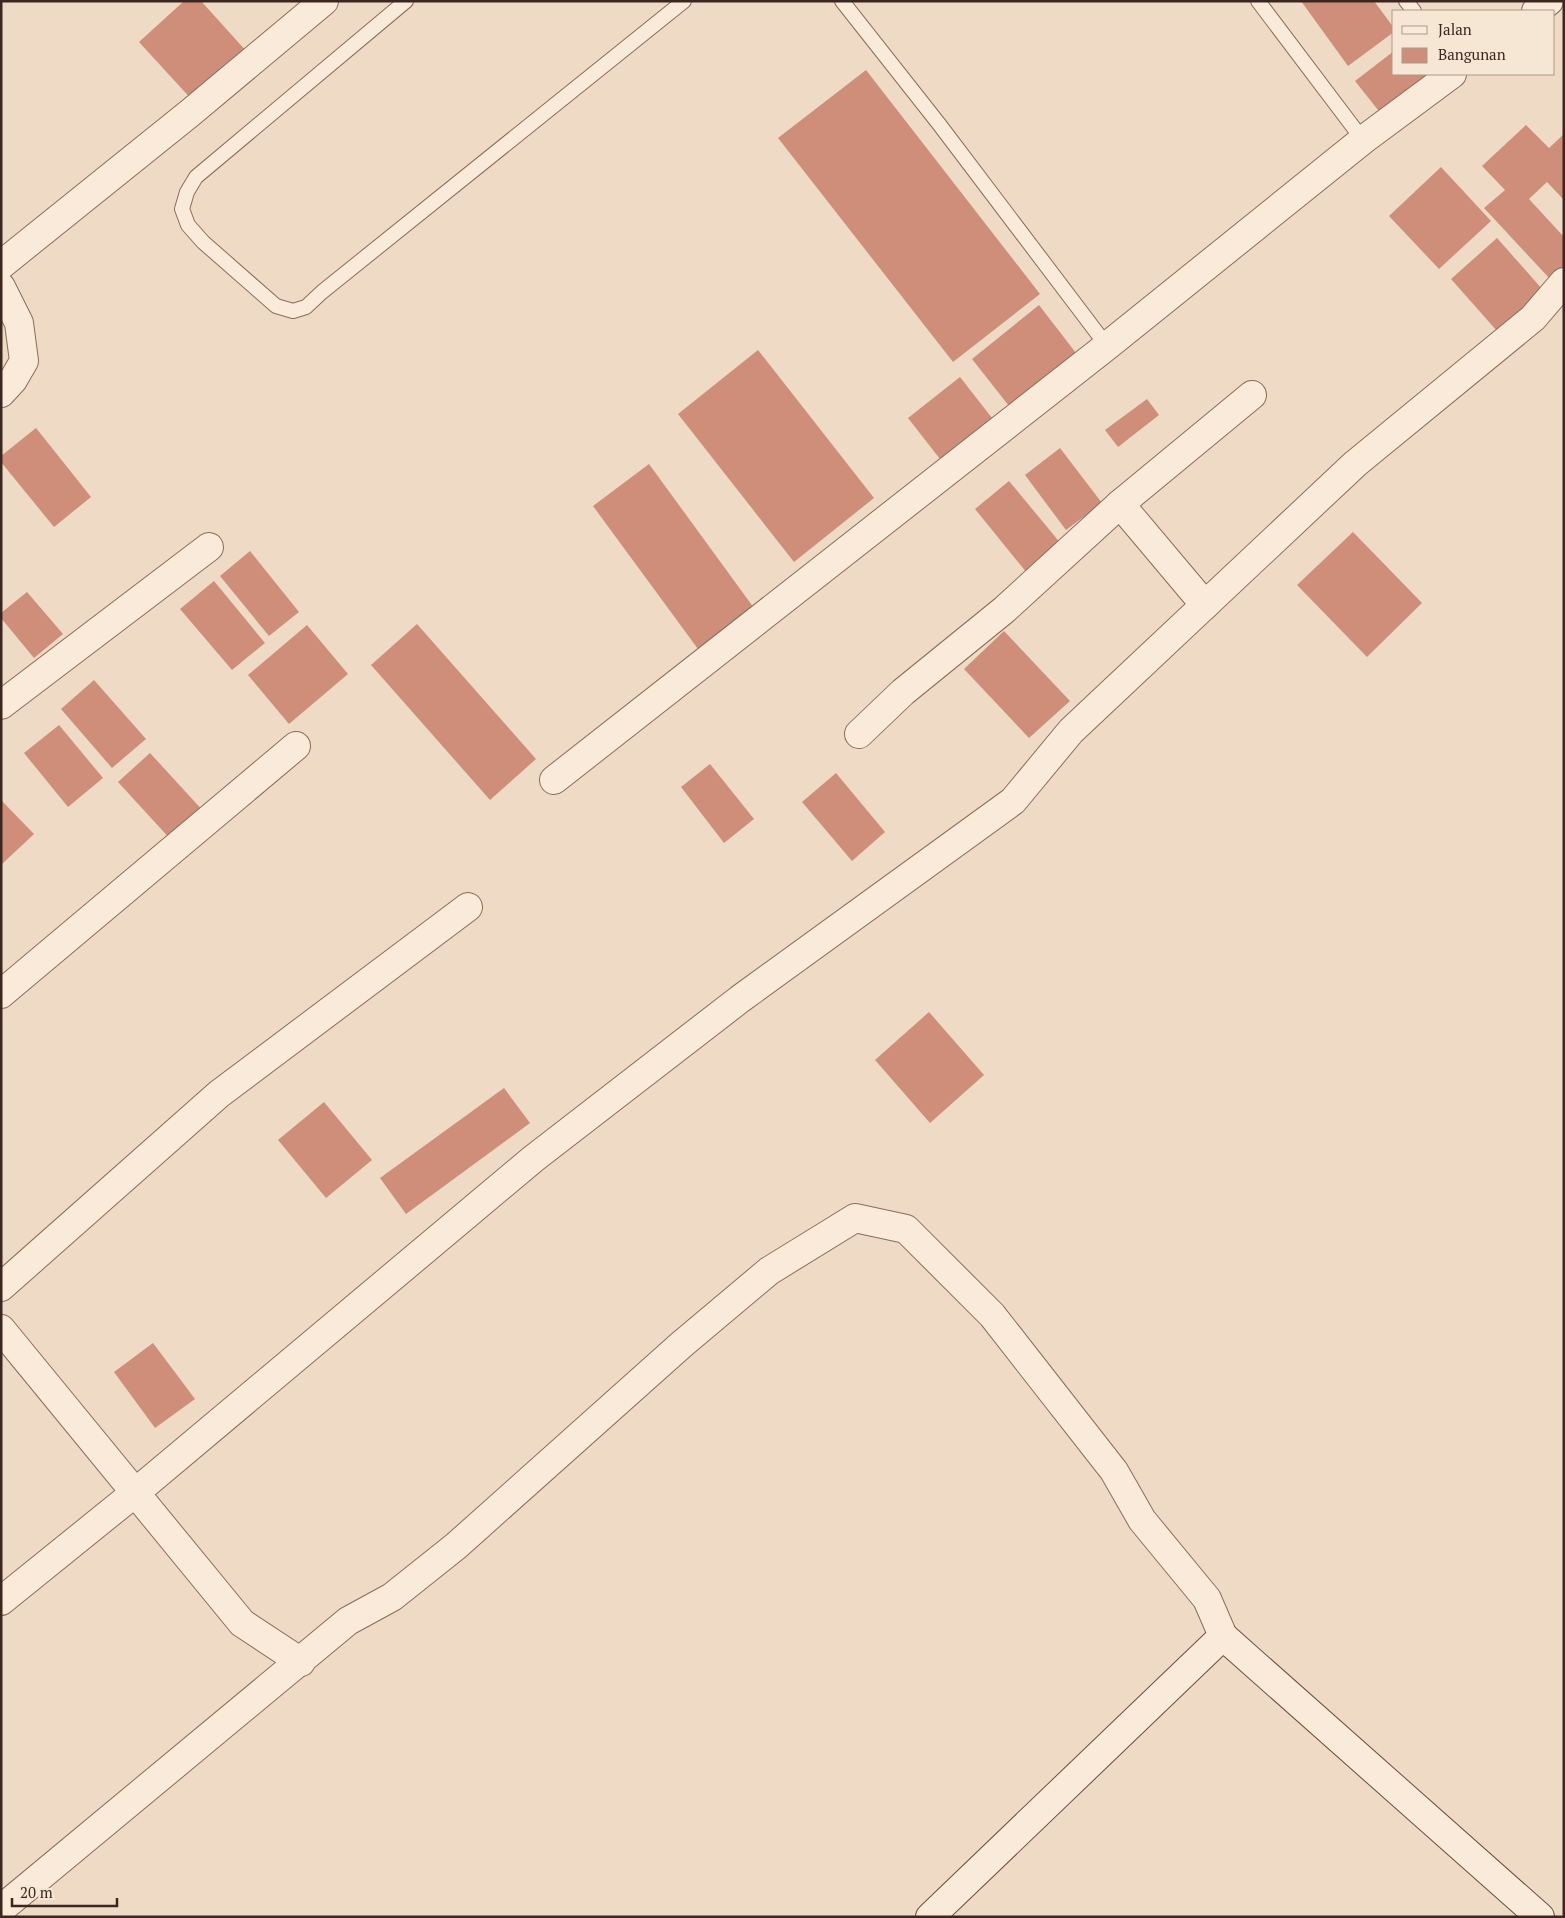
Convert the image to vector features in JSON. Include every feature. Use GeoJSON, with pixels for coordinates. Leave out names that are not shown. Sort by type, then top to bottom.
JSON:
{"type":"FeatureCollection","features":[{"type":"Feature","properties":{"kind":"street"},"geometry":{"type":"LineString","coordinates":[[1,265],[190,114],[324,1]]}},
{"type":"Feature","properties":{"kind":"street"},"geometry":{"type":"LineString","coordinates":[[1537,10],[1550,1]]}},
{"type":"Feature","properties":{"kind":"street"},"geometry":{"type":"LineString","coordinates":[[554,780],[1107,346],[1363,140],[1451,75]]}},
{"type":"Feature","properties":{"kind":"street"},"geometry":{"type":"LineString","coordinates":[[1,1601],[136,1492],[541,1153],[740,999],[1013,800],[1071,732],[1205,605],[1355,464],[1533,318],[1564,282]]}},
{"type":"Feature","properties":{"kind":"street"},"geometry":{"type":"LineString","coordinates":[[1,288],[19,323],[24,361],[13,380],[1,393]]}},
{"type":"Feature","properties":{"kind":"street"},"geometry":{"type":"LineString","coordinates":[[859,734],[902,692],[1004,610],[1120,504],[1252,395]]}},
{"type":"Feature","properties":{"kind":"street"},"geometry":{"type":"LineString","coordinates":[[1120,504],[1205,605]]}},
{"type":"Feature","properties":{"kind":"street"},"geometry":{"type":"LineString","coordinates":[[1,705],[209,547]]}},
{"type":"Feature","properties":{"kind":"street"},"geometry":{"type":"LineString","coordinates":[[1,994],[296,746]]}},
{"type":"Feature","properties":{"kind":"street"},"geometry":{"type":"LineString","coordinates":[[1,1287],[220,1094],[468,907]]}},
{"type":"Feature","properties":{"kind":"street"},"geometry":{"type":"LineString","coordinates":[[1,1909],[301,1662],[348,1621],[392,1597],[456,1546],[681,1346],[769,1271],[855,1218],[906,1229],[992,1314],[1114,1471],[1142,1520],[1207,1599],[1223,1636],[1540,1917]]}},
{"type":"Feature","properties":{"kind":"street"},"geometry":{"type":"LineString","coordinates":[[1,1329],[242,1623],[301,1662]]}},
{"type":"Feature","properties":{"kind":"street"},"geometry":{"type":"LineString","coordinates":[[930,1917],[1223,1636]]}},
{"type":"Feature","properties":{"kind":"lane"},"geometry":{"type":"LineString","coordinates":[[406,1],[196,177],[187,192],[182,209],[188,225],[203,242],[276,306],[293,311],[306,307],[322,292],[684,1]]}},
{"type":"Feature","properties":{"kind":"lane"},"geometry":{"type":"LineString","coordinates":[[842,1],[939,124],[1107,346]]}},
{"type":"Feature","properties":{"kind":"lane"},"geometry":{"type":"LineString","coordinates":[[1258,1],[1363,140]]}},
{"type":"Feature","properties":{"kind":"building"},"geometry":{"type":"Polygon","coordinates":[[[184,1],[201,1],[248,53],[194,102],[139,42],[184,1]]]}},
{"type":"Feature","properties":{"kind":"building"},"geometry":{"type":"Polygon","coordinates":[[[1301,1],[1374,1],[1392,25],[1392,33],[1348,66],[1301,1]]]}},
{"type":"Feature","properties":{"kind":"building"},"geometry":{"type":"Polygon","coordinates":[[[1392,53],[1392,75],[1432,75],[1382,115],[1355,81],[1392,53]]]}},
{"type":"Feature","properties":{"kind":"building"},"geometry":{"type":"Polygon","coordinates":[[[866,70],[1040,294],[953,362],[778,138],[866,70]]]}},
{"type":"Feature","properties":{"kind":"building"},"geometry":{"type":"Polygon","coordinates":[[[1526,125],[1549,148],[1564,134],[1564,200],[1547,182],[1529,199],[1564,237],[1564,266],[1550,279],[1484,208],[1505,190],[1482,166],[1526,125]]]}},
{"type":"Feature","properties":{"kind":"building"},"geometry":{"type":"Polygon","coordinates":[[[1441,167],[1491,221],[1439,269],[1389,216],[1441,167]]]}},
{"type":"Feature","properties":{"kind":"building"},"geometry":{"type":"Polygon","coordinates":[[[1497,238],[1543,290],[1497,331],[1451,279],[1497,238]]]}},
{"type":"Feature","properties":{"kind":"building"},"geometry":{"type":"Polygon","coordinates":[[[1039,305],[1076,353],[1009,406],[972,359],[1039,305]]]}},
{"type":"Feature","properties":{"kind":"building"},"geometry":{"type":"Polygon","coordinates":[[[758,350],[874,498],[794,562],[678,414],[758,350]]]}},
{"type":"Feature","properties":{"kind":"building"},"geometry":{"type":"Polygon","coordinates":[[[960,377],[992,418],[940,459],[908,418],[960,377]]]}},
{"type":"Feature","properties":{"kind":"building"},"geometry":{"type":"Polygon","coordinates":[[[1147,399],[1159,415],[1118,447],[1105,430],[1147,399]]]}},
{"type":"Feature","properties":{"kind":"building"},"geometry":{"type":"Polygon","coordinates":[[[36,428],[91,497],[54,527],[1,462],[1,456],[36,428]]]}},
{"type":"Feature","properties":{"kind":"building"},"geometry":{"type":"Polygon","coordinates":[[[1060,448],[1102,503],[1066,530],[1025,475],[1060,448]]]}},
{"type":"Feature","properties":{"kind":"building"},"geometry":{"type":"Polygon","coordinates":[[[649,464],[754,608],[698,649],[593,506],[649,464]]]}},
{"type":"Feature","properties":{"kind":"building"},"geometry":{"type":"Polygon","coordinates":[[[1009,481],[1062,545],[1027,573],[975,509],[1009,481]]]}},
{"type":"Feature","properties":{"kind":"building"},"geometry":{"type":"Polygon","coordinates":[[[1353,532],[1422,603],[1367,657],[1297,585],[1353,532]]]}},
{"type":"Feature","properties":{"kind":"building"},"geometry":{"type":"Polygon","coordinates":[[[250,551],[299,612],[269,636],[220,576],[250,551]]]}},
{"type":"Feature","properties":{"kind":"building"},"geometry":{"type":"Polygon","coordinates":[[[214,581],[265,643],[232,670],[180,609],[214,581]]]}},
{"type":"Feature","properties":{"kind":"building"},"geometry":{"type":"Polygon","coordinates":[[[27,592],[63,634],[34,658],[1,618],[1,613],[27,592]]]}},
{"type":"Feature","properties":{"kind":"building"},"geometry":{"type":"Polygon","coordinates":[[[417,624],[536,759],[490,800],[371,665],[417,624]]]}},
{"type":"Feature","properties":{"kind":"building"},"geometry":{"type":"Polygon","coordinates":[[[307,625],[348,674],[289,724],[248,675],[307,625]]]}},
{"type":"Feature","properties":{"kind":"building"},"geometry":{"type":"Polygon","coordinates":[[[1004,631],[1070,701],[1029,738],[964,669],[1004,631]]]}},
{"type":"Feature","properties":{"kind":"building"},"geometry":{"type":"Polygon","coordinates":[[[94,680],[146,739],[112,768],[61,709],[94,680]]]}},
{"type":"Feature","properties":{"kind":"building"},"geometry":{"type":"Polygon","coordinates":[[[59,725],[103,778],[68,807],[24,753],[59,725]]]}},
{"type":"Feature","properties":{"kind":"building"},"geometry":{"type":"Polygon","coordinates":[[[150,753],[205,813],[173,842],[118,782],[150,753]]]}},
{"type":"Feature","properties":{"kind":"building"},"geometry":{"type":"Polygon","coordinates":[[[710,764],[754,819],[724,843],[681,787],[710,764]]]}},
{"type":"Feature","properties":{"kind":"building"},"geometry":{"type":"Polygon","coordinates":[[[836,773],[885,832],[852,861],[802,802],[836,773]]]}},
{"type":"Feature","properties":{"kind":"building"},"geometry":{"type":"Polygon","coordinates":[[[1,800],[34,834],[1,865],[1,800]]]}},
{"type":"Feature","properties":{"kind":"building"},"geometry":{"type":"Polygon","coordinates":[[[929,1012],[984,1075],[930,1123],[875,1060],[929,1012]]]}},
{"type":"Feature","properties":{"kind":"building"},"geometry":{"type":"Polygon","coordinates":[[[504,1088],[530,1123],[406,1214],[380,1178],[504,1088]]]}},
{"type":"Feature","properties":{"kind":"building"},"geometry":{"type":"Polygon","coordinates":[[[324,1102],[372,1160],[326,1198],[278,1140],[324,1102]]]}},
{"type":"Feature","properties":{"kind":"building"},"geometry":{"type":"Polygon","coordinates":[[[153,1343],[195,1399],[155,1428],[114,1372],[153,1343]]]}}]}
